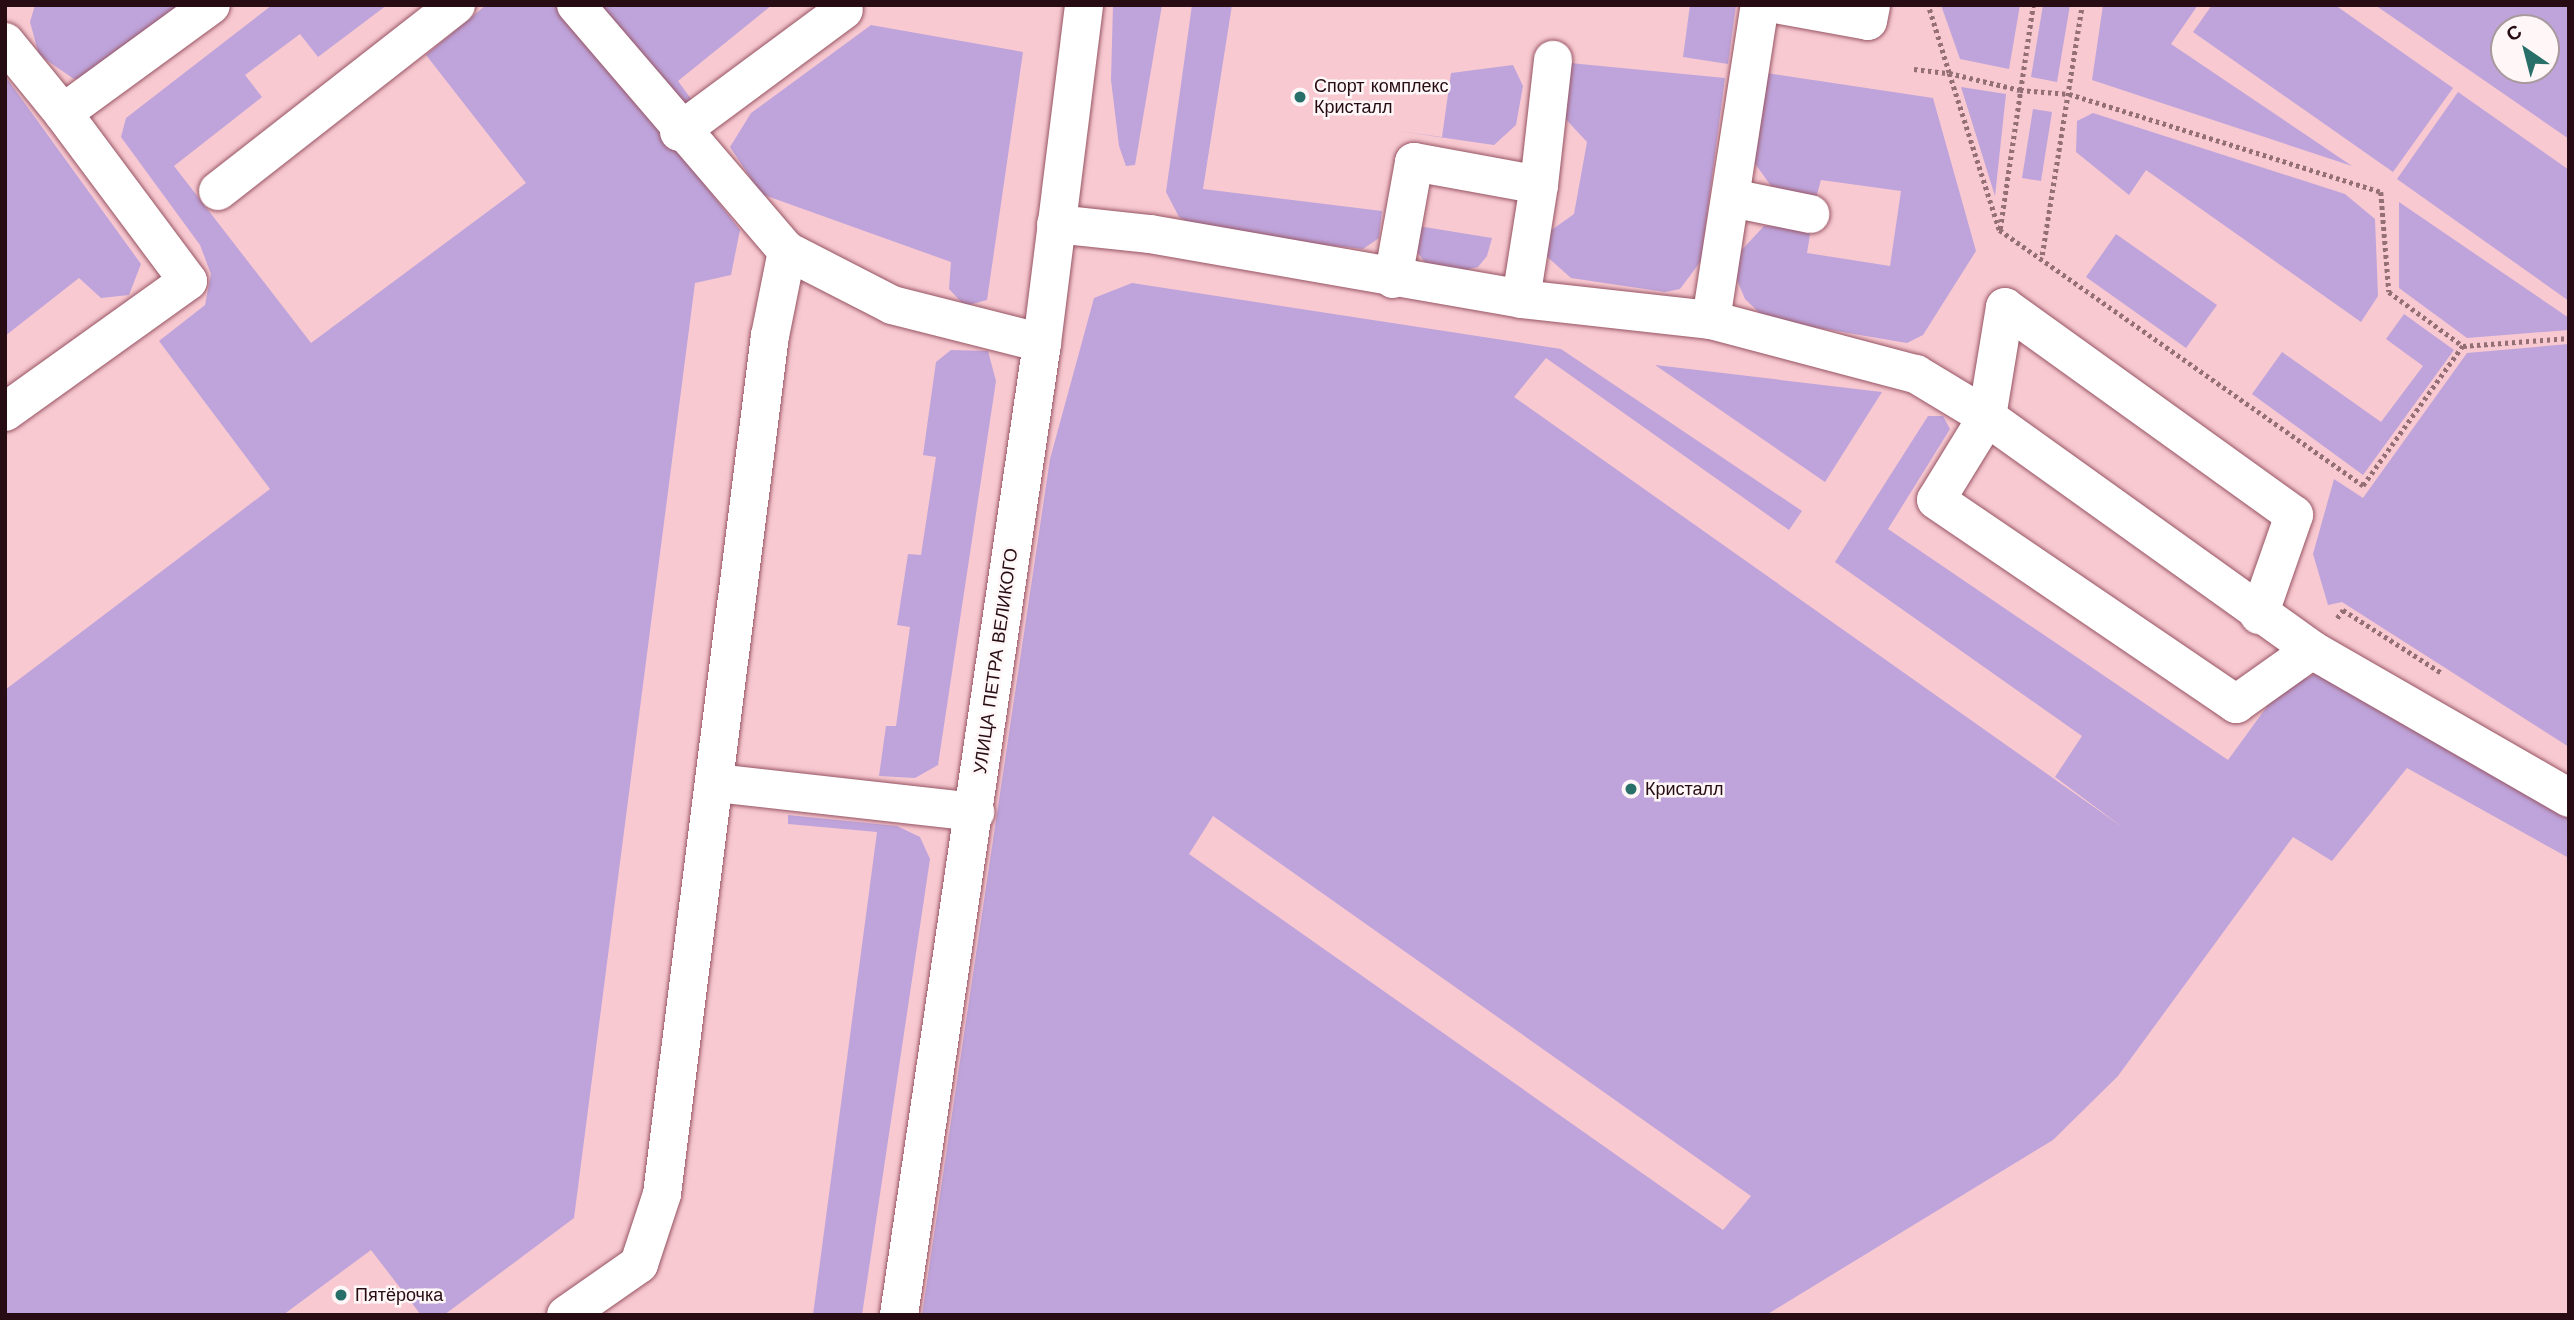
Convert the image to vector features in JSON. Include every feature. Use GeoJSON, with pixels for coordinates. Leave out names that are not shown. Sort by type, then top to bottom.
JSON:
{"type":"FeatureCollection","features":[{"type":"Feature","properties":{"kind":"street"},"geometry":{"type":"LineString","coordinates":[[63,113],[211,5]]}},
{"type":"Feature","properties":{"kind":"street"},"geometry":{"type":"LineString","coordinates":[[218,191],[456,5]]}},
{"type":"Feature","properties":{"kind":"street"},"geometry":{"type":"LineString","coordinates":[[576,5],[679,132],[787,251],[892,305],[1042,343]]}},
{"type":"Feature","properties":{"kind":"street","name":"УЛИЦА ПЕТРА ВЕЛИКОГО"},"geometry":{"type":"LineString","coordinates":[[899,1315],[1042,343],[1084,5]]}},
{"type":"Feature","properties":{"kind":"street"},"geometry":{"type":"LineString","coordinates":[[1711,320],[1760,5]]}},
{"type":"Feature","properties":{"kind":"street"},"geometry":{"type":"LineString","coordinates":[[1781,5],[1868,22],[1871,5]]}},
{"type":"Feature","properties":{"kind":"street"},"geometry":{"type":"LineString","coordinates":[[679,132],[844,10]]}},
{"type":"Feature","properties":{"kind":"street"},"geometry":{"type":"LineString","coordinates":[[5,42],[63,113],[188,281],[5,412]]}},
{"type":"Feature","properties":{"kind":"street"},"geometry":{"type":"LineString","coordinates":[[1521,299],[1539,185],[1553,61]]}},
{"type":"Feature","properties":{"kind":"street"},"geometry":{"type":"LineString","coordinates":[[1393,279],[1414,162],[1539,185]]}},
{"type":"Feature","properties":{"kind":"street"},"geometry":{"type":"LineString","coordinates":[[1731,198],[1810,214]]}},
{"type":"Feature","properties":{"kind":"street"},"geometry":{"type":"LineString","coordinates":[[1056,224],[1150,234],[1393,279],[1521,299],[1711,320],[1916,374],[1987,417],[2259,615],[2312,650],[2569,798]]}},
{"type":"Feature","properties":{"kind":"street"},"geometry":{"type":"LineString","coordinates":[[566,1315],[639,1264],[662,1194],[716,783],[770,336],[787,251]]}},
{"type":"Feature","properties":{"kind":"street"},"geometry":{"type":"LineString","coordinates":[[2259,615],[2294,514],[2005,307],[1987,417],[1936,500],[2236,704],[2312,650]]}},
{"type":"Feature","properties":{"kind":"street"},"geometry":{"type":"LineString","coordinates":[[716,783],[975,812]]}},
{"type":"Feature","properties":{"kind":"path"},"geometry":{"type":"LineString","coordinates":[[1928,5],[1999,230],[2042,256],[2363,486],[2463,346]]}},
{"type":"Feature","properties":{"kind":"path"},"geometry":{"type":"LineString","coordinates":[[1999,230],[2033,5]]}},
{"type":"Feature","properties":{"kind":"path"},"geometry":{"type":"LineString","coordinates":[[2042,256],[2082,5]]}},
{"type":"Feature","properties":{"kind":"path"},"geometry":{"type":"LineString","coordinates":[[1914,69],[2020,90],[2069,94],[2381,192],[2389,292],[2463,346],[2569,338]]}},
{"type":"Feature","properties":{"kind":"shaded area"},"geometry":{"type":"Polygon","coordinates":[[[35,5],[192,5],[93,80],[74,79],[39,55],[30,22],[35,5]]]}},
{"type":"Feature","properties":{"kind":"shaded area"},"geometry":{"type":"Polygon","coordinates":[[[272,5],[387,5],[318,57],[300,34],[245,75],[262,97],[174,166],[311,343],[526,183],[426,55],[486,5],[564,5],[740,230],[731,275],[695,283],[574,1218],[444,1315],[421,1315],[371,1250],[283,1315],[5,1315],[5,690],[270,489],[159,341],[205,305],[211,274],[200,245],[121,137],[126,118],[272,5]]]}},
{"type":"Feature","properties":{"kind":"shaded area"},"geometry":{"type":"Polygon","coordinates":[[[600,5],[772,5],[678,81],[694,103],[683,108],[600,5]]]}},
{"type":"Feature","properties":{"kind":"shaded area"},"geometry":{"type":"Polygon","coordinates":[[[1113,5],[1162,5],[1135,165],[1126,166],[1119,146],[1111,80],[1113,5]]]}},
{"type":"Feature","properties":{"kind":"shaded area"},"geometry":{"type":"Polygon","coordinates":[[[1192,5],[1232,5],[1203,189],[1382,211],[1379,238],[1363,249],[1206,232],[1179,217],[1166,192],[1192,5]]]}},
{"type":"Feature","properties":{"kind":"shaded area"},"geometry":{"type":"Polygon","coordinates":[[[1690,5],[1736,5],[1728,64],[1683,57],[1690,5]]]}},
{"type":"Feature","properties":{"kind":"shaded area"},"geometry":{"type":"Polygon","coordinates":[[[1941,5],[2020,5],[2009,69],[1960,59],[1941,5]]]}},
{"type":"Feature","properties":{"kind":"shaded area"},"geometry":{"type":"Polygon","coordinates":[[[2043,5],[2070,5],[2057,82],[2031,77],[2043,5]]]}},
{"type":"Feature","properties":{"kind":"shaded area"},"geometry":{"type":"Polygon","coordinates":[[[2103,5],[2198,5],[2171,44],[2352,166],[2092,80],[2103,5]]]}},
{"type":"Feature","properties":{"kind":"shaded area"},"geometry":{"type":"Polygon","coordinates":[[[2212,5],[2335,5],[2453,88],[2393,172],[2193,32],[2212,5]]]}},
{"type":"Feature","properties":{"kind":"shaded area"},"geometry":{"type":"Polygon","coordinates":[[[2375,5],[2569,5],[2569,139],[2375,5]]]}},
{"type":"Feature","properties":{"kind":"shaded area"},"geometry":{"type":"Polygon","coordinates":[[[871,25],[1023,52],[987,300],[965,306],[949,289],[951,262],[761,194],[730,147],[751,113],[871,25]]]}},
{"type":"Feature","properties":{"kind":"shaded area"},"geometry":{"type":"Polygon","coordinates":[[[1570,63],[1725,78],[1701,261],[1680,289],[1665,292],[1571,278],[1544,254],[1546,234],[1574,214],[1587,142],[1561,114],[1570,63]]]}},
{"type":"Feature","properties":{"kind":"shaded area"},"geometry":{"type":"Polygon","coordinates":[[[1513,65],[1523,86],[1516,125],[1494,145],[1397,131],[1442,137],[1451,73],[1513,65]]]}},
{"type":"Feature","properties":{"kind":"shaded area"},"geometry":{"type":"Polygon","coordinates":[[[1766,73],[1933,98],[1976,251],[1923,335],[1907,343],[1766,319],[1745,299],[1734,273],[1738,254],[1764,226],[1811,228],[1807,253],[1890,266],[1901,191],[1821,180],[1816,198],[1771,186],[1751,158],[1766,73]]]}},
{"type":"Feature","properties":{"kind":"shaded area"},"geometry":{"type":"Polygon","coordinates":[[[5,76],[141,264],[129,295],[101,298],[79,278],[5,336],[5,76]]]}},
{"type":"Feature","properties":{"kind":"shaded area"},"geometry":{"type":"Polygon","coordinates":[[[1961,87],[2006,94],[1995,196],[1961,87]]]}},
{"type":"Feature","properties":{"kind":"shaded area"},"geometry":{"type":"Polygon","coordinates":[[[2458,92],[2569,170],[2569,301],[2397,179],[2458,92]]]}},
{"type":"Feature","properties":{"kind":"shaded area"},"geometry":{"type":"Polygon","coordinates":[[[2033,109],[2052,112],[2041,181],[2022,178],[2033,109]]]}},
{"type":"Feature","properties":{"kind":"shaded area"},"geometry":{"type":"Polygon","coordinates":[[[2093,113],[2345,194],[2375,219],[2378,296],[2361,322],[2146,170],[2129,195],[2076,152],[2077,121],[2093,113]]]}},
{"type":"Feature","properties":{"kind":"shaded area"},"geometry":{"type":"Polygon","coordinates":[[[2399,202],[2569,318],[2569,330],[2467,338],[2399,288],[2399,202]]]}},
{"type":"Feature","properties":{"kind":"shaded area"},"geometry":{"type":"Polygon","coordinates":[[[1412,225],[1492,238],[1487,256],[1478,267],[1454,273],[1430,269],[1410,243],[1412,225]]]}},
{"type":"Feature","properties":{"kind":"shaded area"},"geometry":{"type":"Polygon","coordinates":[[[2116,234],[2217,305],[2186,348],[2086,277],[2116,234]]]}},
{"type":"Feature","properties":{"kind":"shaded area"},"geometry":{"type":"Polygon","coordinates":[[[1132,283],[1561,349],[1802,511],[1789,530],[1546,358],[1514,397],[2125,829],[2055,777],[2082,736],[1835,562],[1928,416],[1943,416],[1950,429],[1888,529],[2228,760],[2279,690],[2327,669],[2569,815],[2569,858],[2407,768],[2332,861],[2293,837],[2118,1076],[2053,1140],[1766,1315],[922,1315],[1050,459],[1094,298],[1132,283]],[[1213,816],[1189,854],[1723,1230],[1751,1196],[1213,816]]]}},
{"type":"Feature","properties":{"kind":"shaded area"},"geometry":{"type":"Polygon","coordinates":[[[2404,314],[2454,350],[2363,475],[2252,394],[2282,352],[2381,422],[2423,366],[2386,339],[2404,314]]]}},
{"type":"Feature","properties":{"kind":"shaded area"},"geometry":{"type":"Polygon","coordinates":[[[2569,344],[2569,747],[2342,602],[2328,605],[2313,554],[2334,479],[2363,498],[2467,353],[2569,344]]]}},
{"type":"Feature","properties":{"kind":"shaded area"},"geometry":{"type":"Polygon","coordinates":[[[951,350],[988,351],[996,381],[938,765],[915,778],[879,776],[886,726],[896,726],[910,627],[897,625],[908,554],[921,555],[936,457],[923,455],[936,362],[951,350]]]}},
{"type":"Feature","properties":{"kind":"shaded area"},"geometry":{"type":"Polygon","coordinates":[[[1655,365],[1882,392],[1825,482],[1655,365]]]}},
{"type":"Feature","properties":{"kind":"shaded area"},"geometry":{"type":"Polygon","coordinates":[[[788,815],[897,826],[920,837],[930,859],[862,1315],[813,1315],[877,832],[788,824],[788,815]]]}},
{"type":"Feature","properties":{"kind":"place","name":"Спорт комплекс Кристалл"},"geometry":{"type":"Point","coordinates":[1300,97]}},
{"type":"Feature","properties":{"kind":"place","name":"Кристалл"},"geometry":{"type":"Point","coordinates":[1631,789]}},
{"type":"Feature","properties":{"kind":"place","name":"Пятёрочка"},"geometry":{"type":"Point","coordinates":[341,1295]}}]}
